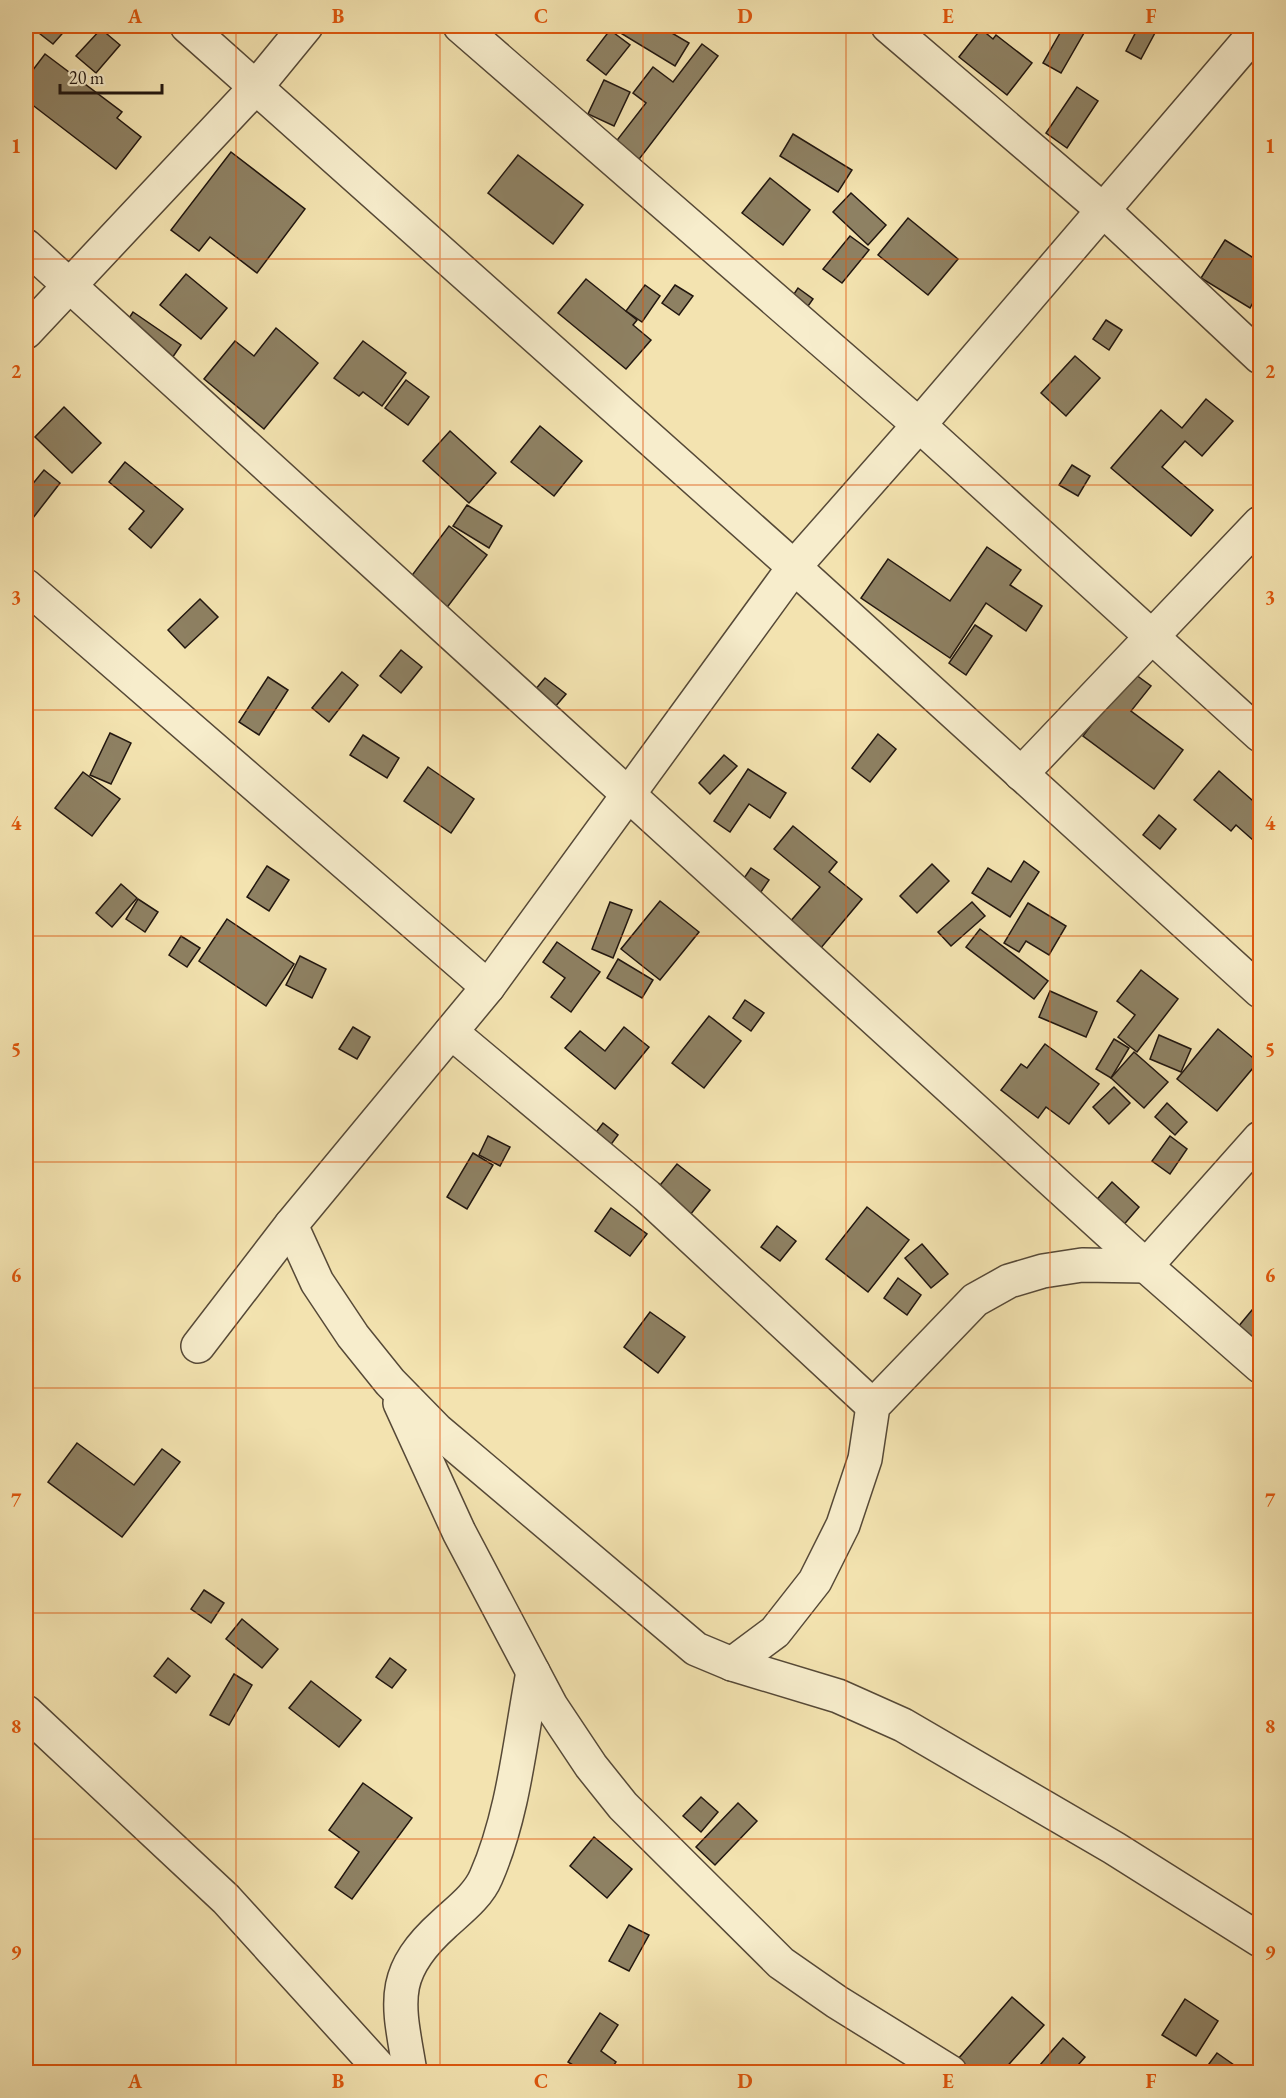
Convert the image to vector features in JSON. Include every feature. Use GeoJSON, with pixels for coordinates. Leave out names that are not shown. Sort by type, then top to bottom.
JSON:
{"type":"FeatureCollection","features":[{"type":"Feature","properties":{"kind":"street"},"geometry":{"type":"LineString","coordinates":[[187,26],[794,567],[1260,991]]}},
{"type":"Feature","properties":{"kind":"street"},"geometry":{"type":"LineString","coordinates":[[26,332],[256,87],[306,26]]}},
{"type":"Feature","properties":{"kind":"street"},"geometry":{"type":"LineString","coordinates":[[460,26],[919,425],[1260,735]]}},
{"type":"Feature","properties":{"kind":"street"},"geometry":{"type":"LineString","coordinates":[[888,26],[1104,211],[1260,357]]}},
{"type":"Feature","properties":{"kind":"street"},"geometry":{"type":"LineString","coordinates":[[198,1347],[291,1225],[488,987],[794,567],[1104,211],[1260,27]]}},
{"type":"Feature","properties":{"kind":"street"},"geometry":{"type":"LineString","coordinates":[[26,246],[628,796],[1146,1266],[1260,1366]]}},
{"type":"Feature","properties":{"kind":"street"},"geometry":{"type":"LineString","coordinates":[[1021,774],[1260,523]]}},
{"type":"Feature","properties":{"kind":"street"},"geometry":{"type":"LineString","coordinates":[[26,586],[488,987]]}},
{"type":"Feature","properties":{"kind":"street"},"geometry":{"type":"LineString","coordinates":[[451,1032],[647,1196],[873,1406]]}},
{"type":"Feature","properties":{"kind":"street"},"geometry":{"type":"LineString","coordinates":[[732,1665],[775,1632],[815,1581],[843,1525],[866,1460],[873,1406],[975,1300],[1009,1281],[1043,1271],[1082,1265],[1146,1266],[1260,1138]]}},
{"type":"Feature","properties":{"kind":"street"},"geometry":{"type":"LineString","coordinates":[[291,1225],[317,1282],[353,1336],[390,1382],[437,1430],[696,1649],[732,1665],[838,1696],[903,1725],[1114,1848],[1260,1940]]}},
{"type":"Feature","properties":{"kind":"street"},"geometry":{"type":"LineString","coordinates":[[390,1382],[459,1532],[551,1706],[585,1758],[623,1806],[781,1963],[837,2002],[950,2073]]}},
{"type":"Feature","properties":{"kind":"street"},"geometry":{"type":"LineString","coordinates":[[410,2073],[400,2009],[400,1985],[409,1963],[431,1935],[467,1904],[485,1881],[496,1853],[507,1808],[533,1672]]}},
{"type":"Feature","properties":{"kind":"street"},"geometry":{"type":"LineString","coordinates":[[26,1713],[226,1899],[383,2073]]}},
{"type":"Feature","properties":{"kind":"building"},"geometry":{"type":"Polygon","coordinates":[[[30,26],[69,26],[53,44],[30,26]]]}},
{"type":"Feature","properties":{"kind":"building"},"geometry":{"type":"Polygon","coordinates":[[[609,26],[660,26],[689,43],[675,66],[609,26]]]}},
{"type":"Feature","properties":{"kind":"building"},"geometry":{"type":"Polygon","coordinates":[[[1064,26],[1088,26],[1061,73],[1043,63],[1064,26]]]}},
{"type":"Feature","properties":{"kind":"building"},"geometry":{"type":"Polygon","coordinates":[[[1139,26],[1156,31],[1141,59],[1126,51],[1139,26]]]}},
{"type":"Feature","properties":{"kind":"building"},"geometry":{"type":"Polygon","coordinates":[[[101,29],[120,45],[96,73],[76,56],[101,29]]]}},
{"type":"Feature","properties":{"kind":"building"},"geometry":{"type":"Polygon","coordinates":[[[981,29],[993,39],[996,35],[1032,63],[1007,95],[959,57],[981,29]]]}},
{"type":"Feature","properties":{"kind":"building"},"geometry":{"type":"Polygon","coordinates":[[[610,30],[630,45],[606,75],[587,60],[610,30]]]}},
{"type":"Feature","properties":{"kind":"building"},"geometry":{"type":"Polygon","coordinates":[[[702,44],[718,56],[627,175],[604,157],[646,103],[633,93],[653,67],[673,82],[702,44]]]}},
{"type":"Feature","properties":{"kind":"building"},"geometry":{"type":"Polygon","coordinates":[[[45,54],[122,112],[117,118],[141,137],[116,169],[26,100],[26,79],[45,54]]]}},
{"type":"Feature","properties":{"kind":"building"},"geometry":{"type":"Polygon","coordinates":[[[604,80],[630,92],[614,126],[588,114],[604,80]]]}},
{"type":"Feature","properties":{"kind":"building"},"geometry":{"type":"Polygon","coordinates":[[[1077,87],[1098,101],[1067,148],[1046,133],[1077,87]]]}},
{"type":"Feature","properties":{"kind":"building"},"geometry":{"type":"Polygon","coordinates":[[[793,134],[852,170],[838,192],[780,156],[793,134]]]}},
{"type":"Feature","properties":{"kind":"building"},"geometry":{"type":"Polygon","coordinates":[[[231,152],[305,209],[257,273],[210,237],[199,251],[171,230],[231,152]]]}},
{"type":"Feature","properties":{"kind":"building"},"geometry":{"type":"Polygon","coordinates":[[[518,155],[583,205],[553,244],[488,193],[518,155]]]}},
{"type":"Feature","properties":{"kind":"building"},"geometry":{"type":"Polygon","coordinates":[[[770,178],[810,210],[783,245],[742,213],[770,178]]]}},
{"type":"Feature","properties":{"kind":"building"},"geometry":{"type":"Polygon","coordinates":[[[851,193],[886,225],[868,245],[833,212],[851,193]]]}},
{"type":"Feature","properties":{"kind":"building"},"geometry":{"type":"Polygon","coordinates":[[[908,218],[958,259],[928,295],[878,255],[908,218]]]}},
{"type":"Feature","properties":{"kind":"building"},"geometry":{"type":"Polygon","coordinates":[[[850,236],[869,250],[842,283],[823,269],[850,236]]]}},
{"type":"Feature","properties":{"kind":"building"},"geometry":{"type":"Polygon","coordinates":[[[1225,240],[1260,262],[1260,290],[1250,308],[1201,278],[1225,240]]]}},
{"type":"Feature","properties":{"kind":"building"},"geometry":{"type":"Polygon","coordinates":[[[186,274],[227,308],[201,339],[160,305],[186,274]]]}},
{"type":"Feature","properties":{"kind":"building"},"geometry":{"type":"Polygon","coordinates":[[[586,279],[637,320],[633,325],[651,340],[626,369],[558,313],[586,279]]]}},
{"type":"Feature","properties":{"kind":"building"},"geometry":{"type":"Polygon","coordinates":[[[645,285],[660,296],[642,322],[626,311],[645,285]]]}},
{"type":"Feature","properties":{"kind":"building"},"geometry":{"type":"Polygon","coordinates":[[[675,285],[693,296],[679,315],[662,303],[675,285]]]}},
{"type":"Feature","properties":{"kind":"building"},"geometry":{"type":"Polygon","coordinates":[[[798,288],[813,299],[799,319],[784,309],[798,288]]]}},
{"type":"Feature","properties":{"kind":"building"},"geometry":{"type":"Polygon","coordinates":[[[133,312],[181,345],[166,367],[118,335],[133,312]]]}},
{"type":"Feature","properties":{"kind":"building"},"geometry":{"type":"Polygon","coordinates":[[[1106,320],[1122,330],[1109,350],[1093,339],[1106,320]]]}},
{"type":"Feature","properties":{"kind":"building"},"geometry":{"type":"Polygon","coordinates":[[[276,328],[318,363],[264,429],[204,379],[235,341],[254,356],[276,328]]]}},
{"type":"Feature","properties":{"kind":"building"},"geometry":{"type":"Polygon","coordinates":[[[363,341],[406,373],[382,406],[363,392],[359,396],[334,378],[363,341]]]}},
{"type":"Feature","properties":{"kind":"building"},"geometry":{"type":"Polygon","coordinates":[[[1075,356],[1100,378],[1066,416],[1041,393],[1075,356]]]}},
{"type":"Feature","properties":{"kind":"building"},"geometry":{"type":"Polygon","coordinates":[[[406,380],[429,397],[408,425],[385,408],[406,380]]]}},
{"type":"Feature","properties":{"kind":"building"},"geometry":{"type":"Polygon","coordinates":[[[1206,399],[1233,421],[1202,456],[1185,441],[1162,467],[1213,510],[1191,536],[1111,468],[1161,410],[1182,428],[1206,399]]]}},
{"type":"Feature","properties":{"kind":"building"},"geometry":{"type":"Polygon","coordinates":[[[64,407],[101,443],[72,473],[35,437],[64,407]]]}},
{"type":"Feature","properties":{"kind":"building"},"geometry":{"type":"Polygon","coordinates":[[[540,426],[582,461],[554,496],[511,462],[540,426]]]}},
{"type":"Feature","properties":{"kind":"building"},"geometry":{"type":"Polygon","coordinates":[[[450,431],[496,473],[469,503],[423,461],[450,431]]]}},
{"type":"Feature","properties":{"kind":"building"},"geometry":{"type":"Polygon","coordinates":[[[125,462],[183,509],[151,548],[129,529],[144,511],[109,482],[125,462]]]}},
{"type":"Feature","properties":{"kind":"building"},"geometry":{"type":"Polygon","coordinates":[[[1072,465],[1090,476],[1078,496],[1059,485],[1072,465]]]}},
{"type":"Feature","properties":{"kind":"building"},"geometry":{"type":"Polygon","coordinates":[[[44,470],[60,483],[26,527],[26,492],[44,470]]]}},
{"type":"Feature","properties":{"kind":"building"},"geometry":{"type":"Polygon","coordinates":[[[467,505],[502,526],[489,548],[453,526],[467,505]]]}},
{"type":"Feature","properties":{"kind":"building"},"geometry":{"type":"Polygon","coordinates":[[[449,526],[487,555],[442,614],[404,586],[449,526]]]}},
{"type":"Feature","properties":{"kind":"building"},"geometry":{"type":"Polygon","coordinates":[[[987,547],[1021,570],[1010,585],[1042,606],[1026,631],[986,603],[950,658],[861,598],[888,559],[950,601],[987,547]]]}},
{"type":"Feature","properties":{"kind":"building"},"geometry":{"type":"Polygon","coordinates":[[[200,599],[218,617],[185,648],[168,630],[200,599]]]}},
{"type":"Feature","properties":{"kind":"building"},"geometry":{"type":"Polygon","coordinates":[[[975,625],[992,636],[966,675],[949,663],[975,625]]]}},
{"type":"Feature","properties":{"kind":"building"},"geometry":{"type":"Polygon","coordinates":[[[401,650],[422,667],[401,693],[380,676],[401,650]]]}},
{"type":"Feature","properties":{"kind":"building"},"geometry":{"type":"Polygon","coordinates":[[[342,672],[358,685],[329,722],[312,708],[342,672]]]}},
{"type":"Feature","properties":{"kind":"building"},"geometry":{"type":"Polygon","coordinates":[[[1132,672],[1151,686],[1131,711],[1183,750],[1154,789],[1083,736],[1132,672]]]}},
{"type":"Feature","properties":{"kind":"building"},"geometry":{"type":"Polygon","coordinates":[[[268,677],[288,690],[259,735],[239,722],[268,677]]]}},
{"type":"Feature","properties":{"kind":"building"},"geometry":{"type":"Polygon","coordinates":[[[545,678],[566,694],[549,714],[529,697],[545,678]]]}},
{"type":"Feature","properties":{"kind":"building"},"geometry":{"type":"Polygon","coordinates":[[[110,733],[131,743],[111,784],[90,775],[110,733]]]}},
{"type":"Feature","properties":{"kind":"building"},"geometry":{"type":"Polygon","coordinates":[[[878,734],[896,749],[870,782],[852,768],[878,734]]]}},
{"type":"Feature","properties":{"kind":"building"},"geometry":{"type":"Polygon","coordinates":[[[363,735],[399,758],[387,778],[350,755],[363,735]]]}},
{"type":"Feature","properties":{"kind":"building"},"geometry":{"type":"Polygon","coordinates":[[[724,755],[737,766],[710,794],[699,783],[724,755]]]}},
{"type":"Feature","properties":{"kind":"building"},"geometry":{"type":"Polygon","coordinates":[[[428,767],[474,799],[451,833],[404,801],[428,767]]]}},
{"type":"Feature","properties":{"kind":"building"},"geometry":{"type":"Polygon","coordinates":[[[748,769],[786,793],[770,818],[749,804],[730,832],[714,821],[748,769]]]}},
{"type":"Feature","properties":{"kind":"building"},"geometry":{"type":"Polygon","coordinates":[[[1219,771],[1260,807],[1260,833],[1254,841],[1236,825],[1231,831],[1194,800],[1219,771]]]}},
{"type":"Feature","properties":{"kind":"building"},"geometry":{"type":"Polygon","coordinates":[[[83,772],[120,799],[92,836],[55,808],[83,772]]]}},
{"type":"Feature","properties":{"kind":"building"},"geometry":{"type":"Polygon","coordinates":[[[1159,815],[1176,829],[1160,849],[1143,835],[1159,815]]]}},
{"type":"Feature","properties":{"kind":"building"},"geometry":{"type":"Polygon","coordinates":[[[793,826],[837,862],[829,872],[862,899],[820,949],[789,923],[820,887],[774,849],[793,826]]]}},
{"type":"Feature","properties":{"kind":"building"},"geometry":{"type":"Polygon","coordinates":[[[1024,861],[1039,872],[1010,917],[972,893],[988,868],[1011,882],[1024,861]]]}},
{"type":"Feature","properties":{"kind":"building"},"geometry":{"type":"Polygon","coordinates":[[[932,864],[949,881],[917,913],[900,896],[932,864]]]}},
{"type":"Feature","properties":{"kind":"building"},"geometry":{"type":"Polygon","coordinates":[[[267,866],[289,880],[269,911],[247,897],[267,866]]]}},
{"type":"Feature","properties":{"kind":"building"},"geometry":{"type":"Polygon","coordinates":[[[751,868],[769,880],[756,899],[738,887],[751,868]]]}},
{"type":"Feature","properties":{"kind":"building"},"geometry":{"type":"Polygon","coordinates":[[[121,884],[137,898],[112,927],[96,913],[121,884]]]}},
{"type":"Feature","properties":{"kind":"building"},"geometry":{"type":"Polygon","coordinates":[[[138,899],[158,912],[145,932],[126,919],[138,899]]]}},
{"type":"Feature","properties":{"kind":"building"},"geometry":{"type":"Polygon","coordinates":[[[660,901],[699,932],[660,980],[621,949],[660,901]]]}},
{"type":"Feature","properties":{"kind":"building"},"geometry":{"type":"Polygon","coordinates":[[[610,902],[632,910],[613,958],[592,949],[610,902]]]}},
{"type":"Feature","properties":{"kind":"building"},"geometry":{"type":"Polygon","coordinates":[[[972,902],[985,916],[951,946],[938,932],[972,902]]]}},
{"type":"Feature","properties":{"kind":"building"},"geometry":{"type":"Polygon","coordinates":[[[1028,903],[1066,926],[1049,955],[1026,941],[1019,952],[1004,943],[1028,903]]]}},
{"type":"Feature","properties":{"kind":"building"},"geometry":{"type":"Polygon","coordinates":[[[227,919],[294,964],[266,1006],[199,961],[227,919]]]}},
{"type":"Feature","properties":{"kind":"building"},"geometry":{"type":"Polygon","coordinates":[[[980,929],[1048,981],[1034,999],[966,947],[980,929]]]}},
{"type":"Feature","properties":{"kind":"building"},"geometry":{"type":"Polygon","coordinates":[[[181,936],[200,948],[187,967],[169,955],[181,936]]]}},
{"type":"Feature","properties":{"kind":"building"},"geometry":{"type":"Polygon","coordinates":[[[557,942],[600,972],[571,1012],[551,997],[565,978],[543,962],[557,942]]]}},
{"type":"Feature","properties":{"kind":"building"},"geometry":{"type":"Polygon","coordinates":[[[300,956],[326,969],[312,998],[286,985],[300,956]]]}},
{"type":"Feature","properties":{"kind":"building"},"geometry":{"type":"Polygon","coordinates":[[[618,959],[653,980],[642,998],[607,978],[618,959]]]}},
{"type":"Feature","properties":{"kind":"building"},"geometry":{"type":"Polygon","coordinates":[[[1141,970],[1178,999],[1137,1052],[1118,1037],[1135,1015],[1117,1001],[1141,970]]]}},
{"type":"Feature","properties":{"kind":"building"},"geometry":{"type":"Polygon","coordinates":[[[1050,991],[1097,1012],[1086,1037],[1039,1017],[1050,991]]]}},
{"type":"Feature","properties":{"kind":"building"},"geometry":{"type":"Polygon","coordinates":[[[745,1000],[764,1013],[751,1031],[733,1018],[745,1000]]]}},
{"type":"Feature","properties":{"kind":"building"},"geometry":{"type":"Polygon","coordinates":[[[709,1016],[741,1041],[704,1088],[672,1063],[709,1016]]]}},
{"type":"Feature","properties":{"kind":"building"},"geometry":{"type":"Polygon","coordinates":[[[353,1027],[370,1037],[357,1059],[339,1049],[353,1027]]]}},
{"type":"Feature","properties":{"kind":"building"},"geometry":{"type":"Polygon","coordinates":[[[624,1027],[649,1047],[615,1089],[565,1048],[580,1031],[605,1051],[624,1027]]]}},
{"type":"Feature","properties":{"kind":"building"},"geometry":{"type":"Polygon","coordinates":[[[1218,1029],[1258,1062],[1217,1111],[1177,1079],[1218,1029]]]}},
{"type":"Feature","properties":{"kind":"building"},"geometry":{"type":"Polygon","coordinates":[[[1159,1035],[1191,1049],[1181,1072],[1150,1059],[1159,1035]]]}},
{"type":"Feature","properties":{"kind":"building"},"geometry":{"type":"Polygon","coordinates":[[[1114,1039],[1129,1048],[1111,1078],[1096,1069],[1114,1039]]]}},
{"type":"Feature","properties":{"kind":"building"},"geometry":{"type":"Polygon","coordinates":[[[1045,1044],[1099,1084],[1069,1124],[1046,1107],[1038,1118],[1001,1090],[1021,1064],[1027,1068],[1045,1044]]]}},
{"type":"Feature","properties":{"kind":"building"},"geometry":{"type":"Polygon","coordinates":[[[1134,1052],[1168,1082],[1144,1108],[1111,1078],[1134,1052]]]}},
{"type":"Feature","properties":{"kind":"building"},"geometry":{"type":"Polygon","coordinates":[[[1114,1087],[1130,1103],[1109,1124],[1093,1107],[1114,1087]]]}},
{"type":"Feature","properties":{"kind":"building"},"geometry":{"type":"Polygon","coordinates":[[[1167,1103],[1187,1122],[1175,1135],[1155,1117],[1167,1103]]]}},
{"type":"Feature","properties":{"kind":"building"},"geometry":{"type":"Polygon","coordinates":[[[603,1123],[618,1135],[604,1154],[588,1143],[603,1123]]]}},
{"type":"Feature","properties":{"kind":"building"},"geometry":{"type":"Polygon","coordinates":[[[488,1136],[510,1147],[500,1166],[479,1155],[488,1136]]]}},
{"type":"Feature","properties":{"kind":"building"},"geometry":{"type":"Polygon","coordinates":[[[1170,1136],[1187,1149],[1170,1174],[1152,1161],[1170,1136]]]}},
{"type":"Feature","properties":{"kind":"building"},"geometry":{"type":"Polygon","coordinates":[[[473,1153],[493,1165],[467,1209],[447,1197],[473,1153]]]}},
{"type":"Feature","properties":{"kind":"building"},"geometry":{"type":"Polygon","coordinates":[[[677,1164],[710,1190],[682,1225],[649,1199],[677,1164]]]}},
{"type":"Feature","properties":{"kind":"building"},"geometry":{"type":"Polygon","coordinates":[[[1112,1182],[1139,1207],[1121,1228],[1093,1204],[1112,1182]]]}},
{"type":"Feature","properties":{"kind":"building"},"geometry":{"type":"Polygon","coordinates":[[[867,1207],[909,1240],[868,1292],[826,1259],[867,1207]]]}},
{"type":"Feature","properties":{"kind":"building"},"geometry":{"type":"Polygon","coordinates":[[[611,1208],[647,1234],[630,1256],[595,1231],[611,1208]]]}},
{"type":"Feature","properties":{"kind":"building"},"geometry":{"type":"Polygon","coordinates":[[[777,1226],[796,1241],[780,1261],[761,1247],[777,1226]]]}},
{"type":"Feature","properties":{"kind":"building"},"geometry":{"type":"Polygon","coordinates":[[[922,1244],[948,1274],[931,1288],[905,1258],[922,1244]]]}},
{"type":"Feature","properties":{"kind":"building"},"geometry":{"type":"Polygon","coordinates":[[[898,1278],[921,1295],[907,1315],[884,1298],[898,1278]]]}},
{"type":"Feature","properties":{"kind":"building"},"geometry":{"type":"Polygon","coordinates":[[[1252,1310],[1260,1316],[1260,1356],[1233,1333],[1252,1310]]]}},
{"type":"Feature","properties":{"kind":"building"},"geometry":{"type":"Polygon","coordinates":[[[650,1312],[685,1337],[658,1373],[624,1347],[650,1312]]]}},
{"type":"Feature","properties":{"kind":"building"},"geometry":{"type":"Polygon","coordinates":[[[77,1443],[134,1485],[162,1449],[180,1462],[122,1537],[48,1482],[77,1443]]]}},
{"type":"Feature","properties":{"kind":"building"},"geometry":{"type":"Polygon","coordinates":[[[204,1590],[224,1603],[211,1623],[191,1609],[204,1590]]]}},
{"type":"Feature","properties":{"kind":"building"},"geometry":{"type":"Polygon","coordinates":[[[242,1619],[278,1649],[262,1668],[226,1639],[242,1619]]]}},
{"type":"Feature","properties":{"kind":"building"},"geometry":{"type":"Polygon","coordinates":[[[168,1658],[190,1676],[176,1693],[154,1676],[168,1658]]]}},
{"type":"Feature","properties":{"kind":"building"},"geometry":{"type":"Polygon","coordinates":[[[390,1658],[406,1670],[392,1688],[376,1677],[390,1658]]]}},
{"type":"Feature","properties":{"kind":"building"},"geometry":{"type":"Polygon","coordinates":[[[234,1674],[252,1685],[229,1725],[210,1715],[234,1674]]]}},
{"type":"Feature","properties":{"kind":"building"},"geometry":{"type":"Polygon","coordinates":[[[311,1681],[361,1720],[339,1747],[289,1708],[311,1681]]]}},
{"type":"Feature","properties":{"kind":"building"},"geometry":{"type":"Polygon","coordinates":[[[363,1783],[412,1818],[352,1899],[335,1887],[359,1852],[329,1830],[363,1783]]]}},
{"type":"Feature","properties":{"kind":"building"},"geometry":{"type":"Polygon","coordinates":[[[701,1797],[718,1812],[701,1832],[683,1816],[701,1797]]]}},
{"type":"Feature","properties":{"kind":"building"},"geometry":{"type":"Polygon","coordinates":[[[738,1803],[757,1821],[715,1865],[696,1847],[738,1803]]]}},
{"type":"Feature","properties":{"kind":"building"},"geometry":{"type":"Polygon","coordinates":[[[594,1837],[632,1869],[607,1898],[570,1866],[594,1837]]]}},
{"type":"Feature","properties":{"kind":"building"},"geometry":{"type":"Polygon","coordinates":[[[629,1925],[649,1935],[629,1971],[609,1961],[629,1925]]]}},
{"type":"Feature","properties":{"kind":"building"},"geometry":{"type":"Polygon","coordinates":[[[1012,1997],[1044,2025],[1002,2072],[957,2072],[951,2067],[1012,1997]]]}},
{"type":"Feature","properties":{"kind":"building"},"geometry":{"type":"Polygon","coordinates":[[[1185,1999],[1218,2021],[1196,2056],[1162,2035],[1185,1999]]]}},
{"type":"Feature","properties":{"kind":"building"},"geometry":{"type":"Polygon","coordinates":[[[600,2013],[618,2025],[601,2051],[616,2062],[609,2072],[584,2072],[568,2062],[600,2013]]]}},
{"type":"Feature","properties":{"kind":"building"},"geometry":{"type":"Polygon","coordinates":[[[1063,2038],[1085,2057],[1072,2072],[1034,2072],[1063,2038]]]}},
{"type":"Feature","properties":{"kind":"building"},"geometry":{"type":"Polygon","coordinates":[[[1217,2053],[1244,2072],[1203,2072],[1217,2053]]]}}]}
